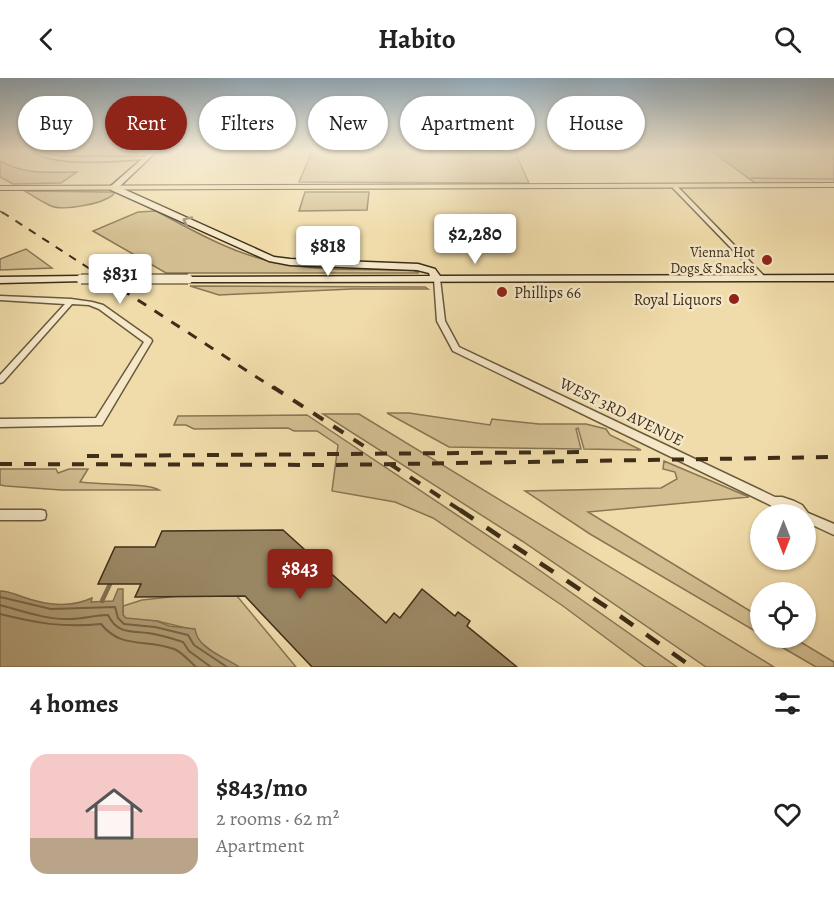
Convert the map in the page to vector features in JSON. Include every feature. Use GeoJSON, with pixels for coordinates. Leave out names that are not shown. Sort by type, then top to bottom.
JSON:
{"type":"FeatureCollection","features":[{"type":"Feature","properties":{"kind":"main road"},"geometry":{"type":"LineString","coordinates":[[114,188],[123,179]]}},
{"type":"Feature","properties":{"kind":"main road"},"geometry":{"type":"LineString","coordinates":[[0,188],[129,190],[834,187]]}},
{"type":"Feature","properties":{"kind":"main road"},"geometry":{"type":"LineString","coordinates":[[114,188],[281,261],[422,267],[432,271],[437,279]]}},
{"type":"Feature","properties":{"kind":"main road"},"geometry":{"type":"LineString","coordinates":[[0,280],[834,278]]}},
{"type":"Feature","properties":{"kind":"street"},"geometry":{"type":"LineString","coordinates":[[676,188],[763,278]]}},
{"type":"Feature","properties":{"kind":"street","name":"WEST 3RD AVENUE"},"geometry":{"type":"LineString","coordinates":[[437,279],[441,321],[456,349],[774,501]]}},
{"type":"Feature","properties":{"kind":"street"},"geometry":{"type":"LineString","coordinates":[[0,298],[71,301],[101,307],[148,341],[99,422],[0,423]]}},
{"type":"Feature","properties":{"kind":"street"},"geometry":{"type":"LineString","coordinates":[[0,380],[71,301]]}},
{"type":"Feature","properties":{"kind":"street"},"geometry":{"type":"LineString","coordinates":[[774,501],[781,500],[789,504]]}},
{"type":"Feature","properties":{"kind":"street"},"geometry":{"type":"LineString","coordinates":[[0,515],[41,515]]}},
{"type":"Feature","properties":{"kind":"street"},"geometry":{"type":"LineString","coordinates":[[816,522],[834,530]]}},
{"type":"Feature","properties":{"kind":"shaded area"},"geometry":{"type":"Polygon","coordinates":[[[5,179],[66,179],[61,183],[13,184],[5,179]]]}},
{"type":"Feature","properties":{"kind":"shaded area"},"geometry":{"type":"Polygon","coordinates":[[[300,179],[527,179],[529,183],[299,182],[300,179]]]}},
{"type":"Feature","properties":{"kind":"shaded area"},"geometry":{"type":"Polygon","coordinates":[[[750,179],[834,179],[834,183],[755,183],[750,179]]]}},
{"type":"Feature","properties":{"kind":"shaded area"},"geometry":{"type":"Polygon","coordinates":[[[25,191],[115,192],[95,203],[65,208],[51,206],[25,191]]]}},
{"type":"Feature","properties":{"kind":"shaded area"},"geometry":{"type":"Polygon","coordinates":[[[305,192],[369,192],[367,210],[299,211],[305,192]]]}},
{"type":"Feature","properties":{"kind":"shaded area"},"geometry":{"type":"Polygon","coordinates":[[[156,211],[226,246],[270,261],[305,267],[413,270],[419,273],[166,273],[93,231],[138,212],[156,211]]]}},
{"type":"Feature","properties":{"kind":"shaded area"},"geometry":{"type":"Polygon","coordinates":[[[26,249],[52,268],[0,270],[0,259],[26,249]]]}},
{"type":"Feature","properties":{"kind":"shaded area"},"geometry":{"type":"Polygon","coordinates":[[[190,286],[425,287],[428,289],[352,289],[219,295],[190,286]]]}},
{"type":"Feature","properties":{"kind":"shaded area"},"geometry":{"type":"Polygon","coordinates":[[[387,413],[409,413],[490,425],[492,419],[539,424],[586,424],[606,429],[610,435],[641,450],[584,449],[578,428],[576,429],[581,449],[449,447],[387,413]]]}},
{"type":"Feature","properties":{"kind":"shaded area"},"geometry":{"type":"Polygon","coordinates":[[[323,414],[359,414],[774,667],[706,667],[522,541],[323,414]]]}},
{"type":"Feature","properties":{"kind":"shaded area"},"geometry":{"type":"Polygon","coordinates":[[[307,415],[532,565],[677,667],[645,667],[563,606],[433,518],[395,502],[332,491],[338,445],[317,431],[294,431],[288,428],[194,429],[186,425],[174,425],[178,416],[307,415]]]}},
{"type":"Feature","properties":{"kind":"shaded area"},"geometry":{"type":"Polygon","coordinates":[[[664,461],[749,497],[588,512],[750,611],[750,628],[590,534],[525,491],[661,488],[677,479],[675,472],[663,469],[664,461]]]}},
{"type":"Feature","properties":{"kind":"shaded area"},"geometry":{"type":"Polygon","coordinates":[[[0,469],[56,469],[58,473],[69,469],[88,469],[80,482],[144,486],[159,490],[61,490],[6,486],[0,485],[0,469]]]}},
{"type":"Feature","properties":{"kind":"shaded area"},"geometry":{"type":"Polygon","coordinates":[[[179,596],[237,596],[296,667],[239,667],[218,656],[198,640],[190,629],[157,621],[126,619],[123,615],[123,606],[142,600],[179,596]]]}},
{"type":"Feature","properties":{"kind":"shaded area"},"geometry":{"type":"Polygon","coordinates":[[[783,648],[811,648],[834,662],[834,667],[816,667],[783,648]]]}},
{"type":"Feature","properties":{"kind":"water"},"geometry":{"type":"Polygon","coordinates":[[[118,589],[123,589],[123,615],[126,618],[157,621],[169,626],[195,629],[197,636],[206,647],[239,667],[0,667],[0,591],[40,602],[66,604],[92,598],[91,602],[113,601],[118,589]]]}},
{"type":"Feature","properties":{"kind":"building"},"geometry":{"type":"Polygon","coordinates":[[[283,530],[386,623],[394,613],[400,618],[422,589],[455,616],[458,612],[470,621],[467,626],[517,667],[312,667],[245,596],[135,597],[141,584],[98,584],[115,547],[155,547],[162,531],[283,530]]]}},
{"type":"Feature","properties":{"kind":"waterway"},"geometry":{"type":"LineString","coordinates":[[102,601],[110,584]]}},
{"type":"Feature","properties":{"kind":"railway"},"geometry":{"type":"LineString","coordinates":[[0,211],[4,214]]}},
{"type":"Feature","properties":{"kind":"railway"},"geometry":{"type":"LineString","coordinates":[[2,212],[124,291]]}},
{"type":"Feature","properties":{"kind":"railway"},"geometry":{"type":"LineString","coordinates":[[121,289],[275,389]]}},
{"type":"Feature","properties":{"kind":"railway"},"geometry":{"type":"LineString","coordinates":[[273,387],[373,452]]}},
{"type":"Feature","properties":{"kind":"railway"},"geometry":{"type":"LineString","coordinates":[[87,456],[591,452]]}},
{"type":"Feature","properties":{"kind":"railway"},"geometry":{"type":"LineString","coordinates":[[390,464],[834,457]]}},
{"type":"Feature","properties":{"kind":"railway"},"geometry":{"type":"LineString","coordinates":[[0,464],[390,464]]}},
{"type":"Feature","properties":{"kind":"railway"},"geometry":{"type":"LineString","coordinates":[[390,464],[463,512]]}},
{"type":"Feature","properties":{"kind":"railway"},"geometry":{"type":"LineString","coordinates":[[460,510],[620,616],[692,667]]}},
{"type":"Feature","properties":{"kind":"place","name":"Vienna Hot Dogs & Snacks"},"geometry":{"type":"Point","coordinates":[767,260]}},
{"type":"Feature","properties":{"kind":"place","name":"Phillips 66"},"geometry":{"type":"Point","coordinates":[502,292]}},
{"type":"Feature","properties":{"kind":"place","name":"Royal Liquors"},"geometry":{"type":"Point","coordinates":[734,299]}}]}
